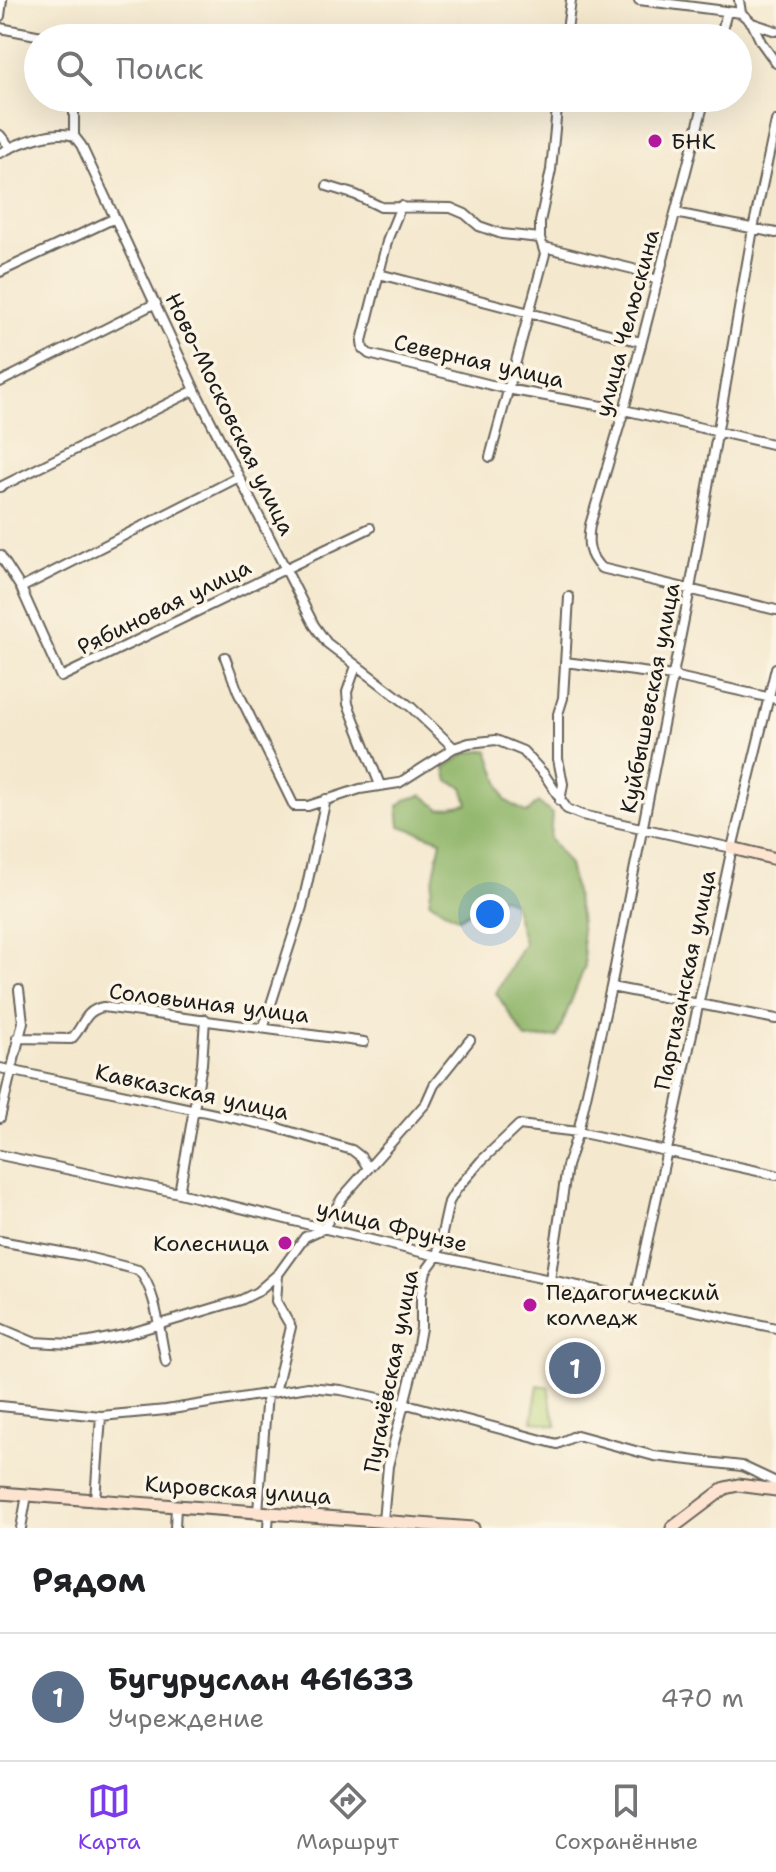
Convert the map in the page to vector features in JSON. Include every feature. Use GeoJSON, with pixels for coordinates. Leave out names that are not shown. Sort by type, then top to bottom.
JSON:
{"type":"FeatureCollection","features":[{"type":"Feature","properties":{"kind":"main road"},"geometry":{"type":"LineString","coordinates":[[732,848],[776,859]]}},
{"type":"Feature","properties":{"kind":"main road"},"geometry":{"type":"LineString","coordinates":[[672,1528],[725,1488],[738,1485],[776,1490]]}},
{"type":"Feature","properties":{"kind":"main road","name":"Кировская улица"},"geometry":{"type":"LineString","coordinates":[[0,1493],[264,1512],[322,1522],[383,1521],[473,1528]]}},
{"type":"Feature","properties":{"kind":"street"},"geometry":{"type":"LineString","coordinates":[[0,16],[2,0]]}},
{"type":"Feature","properties":{"kind":"street"},"geometry":{"type":"LineString","coordinates":[[568,24],[571,0]]}},
{"type":"Feature","properties":{"kind":"street"},"geometry":{"type":"LineString","coordinates":[[639,0],[741,13],[752,23],[776,63]]}},
{"type":"Feature","properties":{"kind":"street"},"geometry":{"type":"LineString","coordinates":[[739,0],[741,13]]}},
{"type":"Feature","properties":{"kind":"street"},"geometry":{"type":"LineString","coordinates":[[724,24],[727,12]]}},
{"type":"Feature","properties":{"kind":"street"},"geometry":{"type":"LineString","coordinates":[[752,23],[776,31]]}},
{"type":"Feature","properties":{"kind":"street"},"geometry":{"type":"LineString","coordinates":[[0,28],[24,33]]}},
{"type":"Feature","properties":{"kind":"street"},"geometry":{"type":"LineString","coordinates":[[0,153],[10,147],[65,133],[74,136],[74,112]]}},
{"type":"Feature","properties":{"kind":"street"},"geometry":{"type":"LineString","coordinates":[[490,457],[545,254],[540,222],[551,170],[557,112]]}},
{"type":"Feature","properties":{"kind":"street","name":"улица Челюскина"},"geometry":{"type":"LineString","coordinates":[[690,589],[601,568],[591,558],[588,538],[701,112]]}},
{"type":"Feature","properties":{"kind":"street","name":"Куйбышевская улица"},"geometry":{"type":"LineString","coordinates":[[550,1280],[567,1166],[578,1132],[611,987],[690,589],[753,229],[776,121]]}},
{"type":"Feature","properties":{"kind":"street"},"geometry":{"type":"LineString","coordinates":[[0,135],[10,147]]}},
{"type":"Feature","properties":{"kind":"street","name":"Ново-Московская улица"},"geometry":{"type":"LineString","coordinates":[[74,136],[81,145],[195,390],[314,625],[327,643],[411,707],[454,748]]}},
{"type":"Feature","properties":{"kind":"street"},"geometry":{"type":"LineString","coordinates":[[327,186],[381,207],[451,208],[465,214],[479,226],[633,269],[658,281]]}},
{"type":"Feature","properties":{"kind":"street"},"geometry":{"type":"LineString","coordinates":[[401,206],[388,238],[379,274],[641,342]]}},
{"type":"Feature","properties":{"kind":"street"},"geometry":{"type":"LineString","coordinates":[[675,213],[776,233]]}},
{"type":"Feature","properties":{"kind":"street"},"geometry":{"type":"LineString","coordinates":[[0,272],[115,218]]}},
{"type":"Feature","properties":{"kind":"street","name":"Северная улица"},"geometry":{"type":"LineString","coordinates":[[379,274],[362,341],[363,349],[369,354],[507,389],[624,410],[776,445]]}},
{"type":"Feature","properties":{"kind":"street"},"geometry":{"type":"LineString","coordinates":[[0,382],[156,303]]}},
{"type":"Feature","properties":{"kind":"street"},"geometry":{"type":"LineString","coordinates":[[0,487],[195,390]]}},
{"type":"Feature","properties":{"kind":"street"},"geometry":{"type":"LineString","coordinates":[[0,555],[21,588],[239,477]]}},
{"type":"Feature","properties":{"kind":"street","name":"Рябиновая улица"},"geometry":{"type":"LineString","coordinates":[[21,588],[61,677],[370,528]]}},
{"type":"Feature","properties":{"kind":"street"},"geometry":{"type":"LineString","coordinates":[[690,589],[776,610]]}},
{"type":"Feature","properties":{"kind":"street"},"geometry":{"type":"LineString","coordinates":[[560,802],[563,784],[558,759],[558,723],[563,698],[569,597]]}},
{"type":"Feature","properties":{"kind":"street"},"geometry":{"type":"LineString","coordinates":[[225,657],[238,692],[294,806],[300,808],[380,785],[399,783],[454,748],[496,740],[523,751],[544,774],[567,809],[732,848]]}},
{"type":"Feature","properties":{"kind":"street"},"geometry":{"type":"LineString","coordinates":[[565,662],[673,676],[773,699]]}},
{"type":"Feature","properties":{"kind":"street"},"geometry":{"type":"LineString","coordinates":[[356,666],[347,692],[348,704],[380,785]]}},
{"type":"Feature","properties":{"kind":"street","name":"Партизанская улица"},"geometry":{"type":"LineString","coordinates":[[635,1299],[732,848],[773,699],[776,668]]}},
{"type":"Feature","properties":{"kind":"street"},"geometry":{"type":"LineString","coordinates":[[264,1026],[302,907],[326,799]]}},
{"type":"Feature","properties":{"kind":"street"},"geometry":{"type":"LineString","coordinates":[[611,987],[776,1019]]}},
{"type":"Feature","properties":{"kind":"street"},"geometry":{"type":"LineString","coordinates":[[0,1118],[23,1022],[19,990]]}},
{"type":"Feature","properties":{"kind":"street","name":"Соловьиная улица"},"geometry":{"type":"LineString","coordinates":[[17,1038],[71,1039],[92,1009],[103,1007],[264,1026],[364,1042]]}},
{"type":"Feature","properties":{"kind":"street"},"geometry":{"type":"LineString","coordinates":[[179,1193],[202,1064],[205,1019]]}},
{"type":"Feature","properties":{"kind":"street"},"geometry":{"type":"LineString","coordinates":[[0,1328],[33,1342],[72,1344],[124,1335],[241,1300],[257,1292],[279,1273],[305,1237],[324,1228],[342,1198],[426,1103],[434,1085],[470,1040]]}},
{"type":"Feature","properties":{"kind":"street","name":"Кавказская улица"},"geometry":{"type":"LineString","coordinates":[[0,1068],[271,1126],[352,1150],[368,1168]]}},
{"type":"Feature","properties":{"kind":"street","name":"Пугачёвская улица"},"geometry":{"type":"LineString","coordinates":[[383,1521],[388,1466],[421,1328],[421,1294],[426,1271],[437,1256],[449,1202],[481,1161],[519,1125],[578,1132]]}},
{"type":"Feature","properties":{"kind":"street"},"geometry":{"type":"LineString","coordinates":[[578,1132],[776,1175]]}},
{"type":"Feature","properties":{"kind":"street","name":"улица Фрунзе"},"geometry":{"type":"LineString","coordinates":[[0,1155],[179,1193],[437,1256],[776,1328]]}},
{"type":"Feature","properties":{"kind":"street"},"geometry":{"type":"LineString","coordinates":[[0,1241],[138,1270],[145,1276],[166,1362]]}},
{"type":"Feature","properties":{"kind":"street"},"geometry":{"type":"LineString","coordinates":[[276,1301],[279,1273]]}},
{"type":"Feature","properties":{"kind":"street"},"geometry":{"type":"LineString","coordinates":[[257,1292],[265,1293],[276,1301],[291,1327],[271,1392],[264,1512],[268,1528]]}},
{"type":"Feature","properties":{"kind":"street"},"geometry":{"type":"LineString","coordinates":[[0,1406],[101,1416],[166,1410],[308,1387],[341,1390],[403,1403],[557,1444],[577,1435],[654,1456],[742,1466],[776,1482]]}},
{"type":"Feature","properties":{"kind":"street"},"geometry":{"type":"LineString","coordinates":[[95,1500],[101,1416]]}},
{"type":"Feature","properties":{"kind":"street"},"geometry":{"type":"LineString","coordinates":[[21,1528],[27,1495]]}},
{"type":"Feature","properties":{"kind":"street"},"geometry":{"type":"LineString","coordinates":[[175,1528],[176,1506]]}},
{"type":"Feature","properties":{"kind":"green space"},"geometry":{"type":"Polygon","coordinates":[[[488,750],[505,800],[527,813],[538,802],[552,814],[550,839],[569,865],[580,915],[585,966],[557,1037],[526,1039],[496,993],[524,943],[513,903],[502,897],[458,918],[429,901],[441,840],[400,826],[398,806],[405,800],[423,795],[440,809],[468,804],[463,787],[448,781],[445,768],[467,753],[488,750]]]}},
{"type":"Feature","properties":{"kind":"green space"},"geometry":{"type":"Polygon","coordinates":[[[538,1385],[549,1387],[557,1426],[532,1421],[538,1385]]]}},
{"type":"Feature","properties":{"kind":"place","name":"БНК"},"geometry":{"type":"Point","coordinates":[655,141]}},
{"type":"Feature","properties":{"kind":"place","name":"Колесница"},"geometry":{"type":"Point","coordinates":[285,1243]}},
{"type":"Feature","properties":{"kind":"place","name":"Педагогический колледж"},"geometry":{"type":"Point","coordinates":[530,1305]}},
{"type":"Feature","properties":{"kind":"place","name":"Бугуруслан 461633"},"geometry":{"type":"Point","coordinates":[575,1368]}}]}
